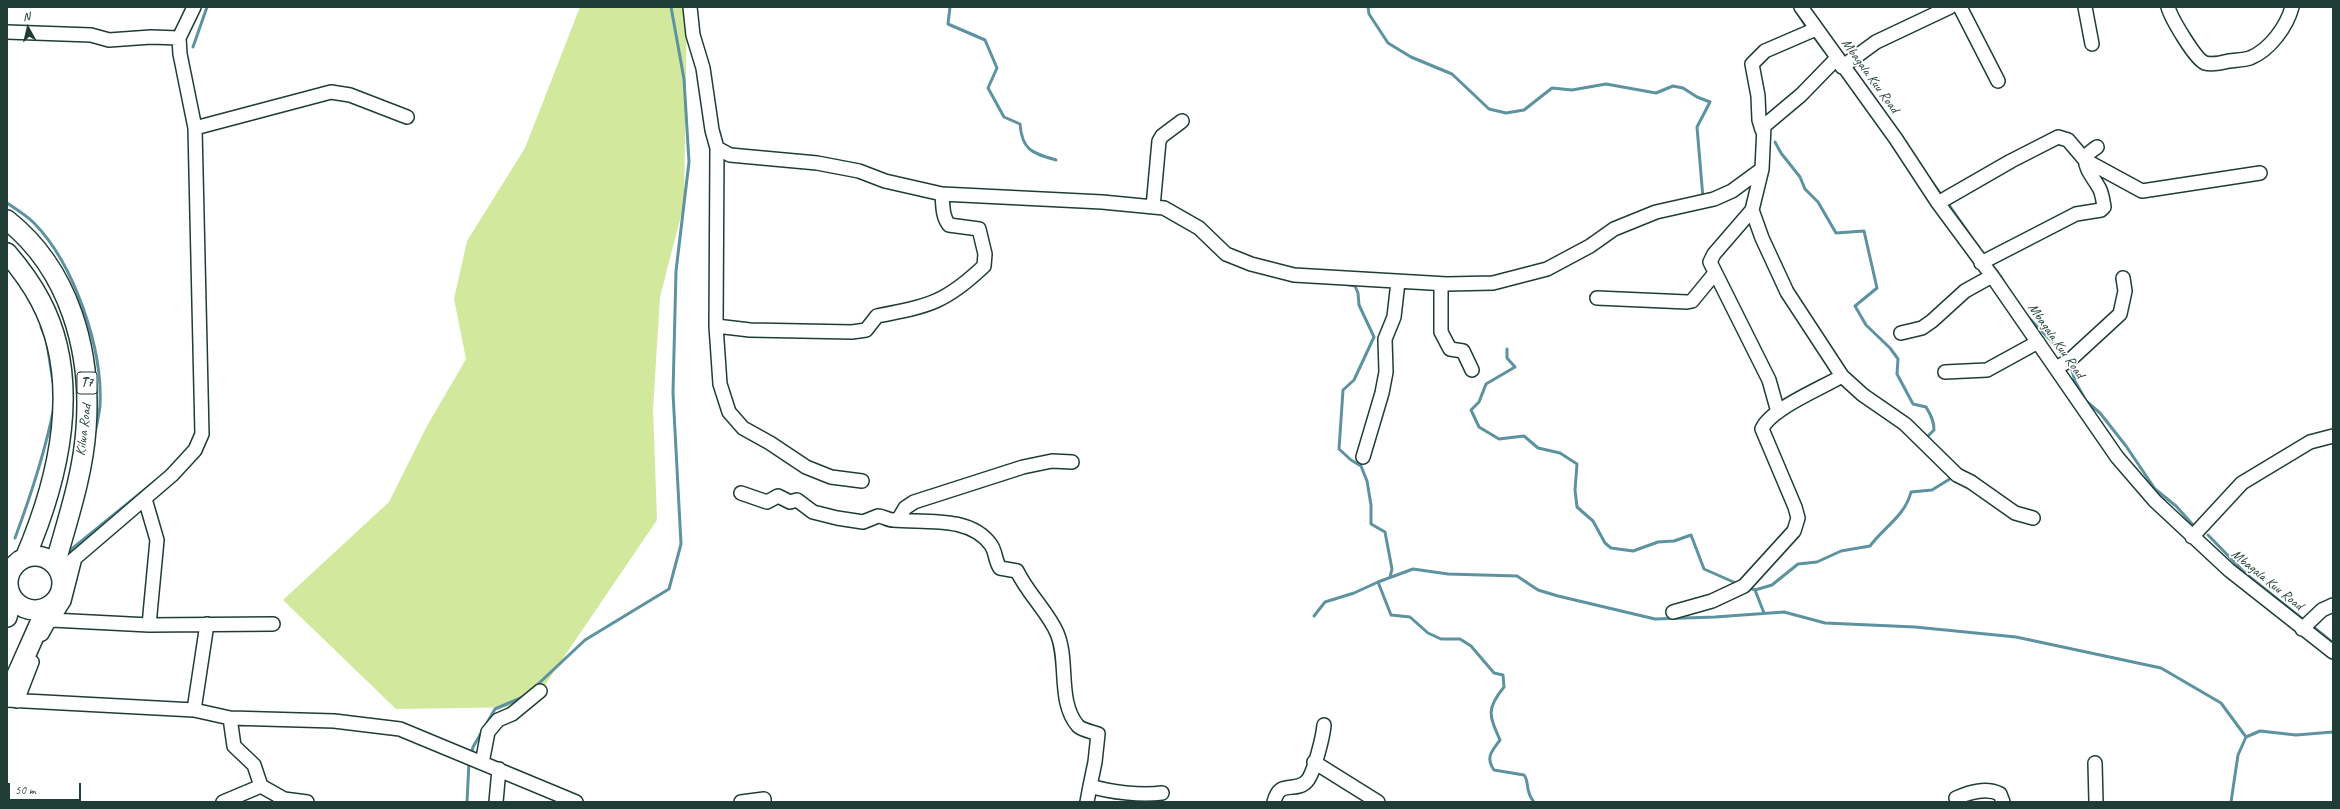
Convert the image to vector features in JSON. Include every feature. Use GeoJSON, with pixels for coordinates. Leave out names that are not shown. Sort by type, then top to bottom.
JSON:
{"type":"FeatureCollection","features":[{"type":"Feature","properties":{"kind":"highway","name":"Kilwa Road"},"geometry":{"type":"LineString","coordinates":[[7,220],[37,250],[59,281],[81,338],[86,366],[88,391],[86,431],[57,568]]}},
{"type":"Feature","properties":{"kind":"highway","name":"Kilwa Road"},"geometry":{"type":"LineString","coordinates":[[7,252],[40,300],[56,346],[63,392],[62,425],[56,462],[37,530],[25,558]]}},
{"type":"Feature","properties":{"kind":"highway"},"geometry":{"type":"LineString","coordinates":[[25,558],[43,557],[57,568]]}},
{"type":"Feature","properties":{"kind":"highway","name":"T7"},"geometry":{"type":"LineString","coordinates":[[7,617],[12,598],[8,580],[17,563],[25,558]]}},
{"type":"Feature","properties":{"kind":"highway","name":"T7"},"geometry":{"type":"LineString","coordinates":[[10,700],[55,601],[61,592],[62,582],[57,568]]}},
{"type":"Feature","properties":{"kind":"highway"},"geometry":{"type":"LineString","coordinates":[[12,598],[24,608],[39,610],[50,614]]}},
{"type":"Feature","properties":{"kind":"street"},"geometry":{"type":"LineString","coordinates":[[57,568],[75,558],[172,475],[195,450],[202,434],[196,128],[180,54],[179,38],[194,7]]}},
{"type":"Feature","properties":{"kind":"street"},"geometry":{"type":"LineString","coordinates":[[690,7],[693,35],[703,68],[712,130],[717,148],[716,326],[720,384],[729,412],[735,421],[806,467],[830,477],[862,481]]}},
{"type":"Feature","properties":{"kind":"street","name":"Mbagala Kuu Road"},"geometry":{"type":"LineString","coordinates":[[1800,7],[1839,63],[1896,139],[1938,203],[1992,276],[2117,457],[2155,501],[2192,537],[2229,570],[2333,652]]}},
{"type":"Feature","properties":{"kind":"street"},"geometry":{"type":"LineString","coordinates":[[1762,130],[1765,125],[1839,63],[1876,42],[1950,7]]}},
{"type":"Feature","properties":{"kind":"street"},"geometry":{"type":"LineString","coordinates":[[1960,7],[1998,81]]}},
{"type":"Feature","properties":{"kind":"street"},"geometry":{"type":"LineString","coordinates":[[2086,7],[2092,44]]}},
{"type":"Feature","properties":{"kind":"street"},"geometry":{"type":"LineString","coordinates":[[2168,7],[2171,17],[2198,57],[2205,63],[2216,64],[2249,58],[2264,49],[2287,24],[2292,7]]}},
{"type":"Feature","properties":{"kind":"street"},"geometry":{"type":"LineString","coordinates":[[1778,412],[1769,380],[1711,266],[1712,257],[1752,210],[1762,169],[1762,130],[1759,120],[1758,96],[1752,64],[1765,51],[1816,29]]}},
{"type":"Feature","properties":{"kind":"street"},"geometry":{"type":"LineString","coordinates":[[7,32],[90,35],[109,40],[151,37],[179,38]]}},
{"type":"Feature","properties":{"kind":"street"},"geometry":{"type":"LineString","coordinates":[[196,128],[330,92],[350,95],[407,117]]}},
{"type":"Feature","properties":{"kind":"street"},"geometry":{"type":"LineString","coordinates":[[1153,207],[1159,141],[1162,136],[1182,121]]}},
{"type":"Feature","properties":{"kind":"street"},"geometry":{"type":"LineString","coordinates":[[1938,203],[2011,161],[2058,137],[2068,140],[2085,160],[2093,179],[2099,186],[2103,202],[2101,210],[2076,214],[1981,263]]}},
{"type":"Feature","properties":{"kind":"street"},"geometry":{"type":"LineString","coordinates":[[2085,160],[2086,155],[2097,147]]}},
{"type":"Feature","properties":{"kind":"street"},"geometry":{"type":"LineString","coordinates":[[717,148],[730,155],[817,163],[859,171],[885,181],[942,194],[1102,202],[1164,208],[1176,213],[1199,228],[1226,254],[1251,264],[1294,275],[1441,284],[1493,283],[1547,269],[1590,246],[1614,229],[1656,212],[1714,198],[1732,190],[1762,169]]}},
{"type":"Feature","properties":{"kind":"street"},"geometry":{"type":"LineString","coordinates":[[2085,160],[2142,191],[2260,173]]}},
{"type":"Feature","properties":{"kind":"street"},"geometry":{"type":"LineString","coordinates":[[716,326],[750,330],[852,332],[866,330],[877,316],[922,307],[946,298],[984,266],[985,254],[979,229],[949,225],[944,215],[942,194]]}},
{"type":"Feature","properties":{"kind":"street"},"geometry":{"type":"LineString","coordinates":[[1752,210],[1762,238],[1787,292],[1842,376],[1862,395],[1905,424],[1957,475],[1971,482],[2015,513],[2033,518]]}},
{"type":"Feature","properties":{"kind":"street"},"geometry":{"type":"LineString","coordinates":[[1597,298],[1692,301],[1715,273]]}},
{"type":"Feature","properties":{"kind":"street"},"geometry":{"type":"LineString","coordinates":[[1900,333],[1922,328],[1932,321],[1965,291],[1992,276]]}},
{"type":"Feature","properties":{"kind":"street"},"geometry":{"type":"LineString","coordinates":[[2056,368],[2070,360],[2120,314],[2125,291],[2123,278]]}},
{"type":"Feature","properties":{"kind":"street"},"geometry":{"type":"LineString","coordinates":[[1363,456],[1382,393],[1386,372],[1386,340],[1394,317],[1398,282]]}},
{"type":"Feature","properties":{"kind":"street"},"geometry":{"type":"LineString","coordinates":[[1441,284],[1441,332],[1443,339],[1450,349],[1463,352],[1472,370]]}},
{"type":"Feature","properties":{"kind":"street"},"geometry":{"type":"LineString","coordinates":[[1945,372],[1987,370],[2038,342]]}},
{"type":"Feature","properties":{"kind":"street"},"geometry":{"type":"LineString","coordinates":[[1673,612],[1712,601],[1744,586],[1794,531],[1798,518],[1796,507],[1762,431],[1766,422],[1778,412],[1842,376]]}},
{"type":"Feature","properties":{"kind":"street"},"geometry":{"type":"LineString","coordinates":[[2192,537],[2242,483],[2310,442],[2333,436]]}},
{"type":"Feature","properties":{"kind":"street"},"geometry":{"type":"LineString","coordinates":[[898,520],[905,508],[914,502],[1023,467],[1052,461],[1072,462]]}},
{"type":"Feature","properties":{"kind":"street"},"geometry":{"type":"LineString","coordinates":[[741,493],[763,501],[773,500],[778,496],[790,502],[796,500],[813,512],[844,519],[862,522],[878,516],[898,520],[933,520],[965,528],[978,534],[991,546],[1000,568],[1017,571],[1025,588],[1057,632],[1062,648],[1066,697],[1070,712],[1079,727],[1098,734],[1087,802]]}},
{"type":"Feature","properties":{"kind":"street"},"geometry":{"type":"LineString","coordinates":[[145,499],[157,540],[149,625]]}},
{"type":"Feature","properties":{"kind":"street"},"geometry":{"type":"LineString","coordinates":[[50,614],[64,601],[75,558]]}},
{"type":"Feature","properties":{"kind":"street"},"geometry":{"type":"LineString","coordinates":[[2302,629],[2322,610],[2333,605]]}},
{"type":"Feature","properties":{"kind":"street"},"geometry":{"type":"LineString","coordinates":[[50,614],[149,625],[273,624]]}},
{"type":"Feature","properties":{"kind":"street"},"geometry":{"type":"LineString","coordinates":[[194,710],[207,624]]}},
{"type":"Feature","properties":{"kind":"street"},"geometry":{"type":"LineString","coordinates":[[474,759],[488,732],[498,720],[512,714],[540,691]]}},
{"type":"Feature","properties":{"kind":"street"},"geometry":{"type":"LineString","coordinates":[[10,700],[194,710],[230,718],[334,721],[400,729],[576,802]]}},
{"type":"Feature","properties":{"kind":"street"},"geometry":{"type":"LineString","coordinates":[[230,718],[234,746],[254,765],[261,786],[284,800],[307,802]]}},
{"type":"Feature","properties":{"kind":"street"},"geometry":{"type":"LineString","coordinates":[[1274,802],[1276,793],[1283,788],[1300,786],[1306,782],[1310,776],[1323,739],[1324,725]]}},
{"type":"Feature","properties":{"kind":"street"},"geometry":{"type":"LineString","coordinates":[[1314,762],[1378,802]]}},
{"type":"Feature","properties":{"kind":"street"},"geometry":{"type":"LineString","coordinates":[[2095,763],[2096,802]]}},
{"type":"Feature","properties":{"kind":"street"},"geometry":{"type":"LineString","coordinates":[[496,802],[499,769]]}},
{"type":"Feature","properties":{"kind":"street"},"geometry":{"type":"LineString","coordinates":[[223,802],[261,786]]}},
{"type":"Feature","properties":{"kind":"street"},"geometry":{"type":"LineString","coordinates":[[1090,786],[1105,790],[1151,794],[1162,793]]}},
{"type":"Feature","properties":{"kind":"street"},"geometry":{"type":"LineString","coordinates":[[1956,798],[1977,791],[1993,790],[2000,794],[2003,802]]}},
{"type":"Feature","properties":{"kind":"street"},"geometry":{"type":"LineString","coordinates":[[741,802],[764,799],[764,802]]}},
{"type":"Feature","properties":{"kind":"green space"},"geometry":{"type":"Polygon","coordinates":[[[580,7],[687,7],[684,204],[660,297],[653,409],[657,520],[530,707],[396,709],[283,600],[389,502],[427,426],[466,359],[454,299],[467,241],[525,148],[580,7]]]}},
{"type":"Feature","properties":{"kind":"waterway"},"geometry":{"type":"LineString","coordinates":[[193,47],[207,7]]}},
{"type":"Feature","properties":{"kind":"waterway"},"geometry":{"type":"LineString","coordinates":[[535,687],[585,640],[669,589],[681,544],[673,393],[676,271],[689,162],[684,79],[671,7]]}},
{"type":"Feature","properties":{"kind":"waterway"},"geometry":{"type":"LineString","coordinates":[[950,7],[948,24],[985,40],[997,68],[988,88],[1004,117],[1020,124],[1023,140],[1030,150],[1056,160]]}},
{"type":"Feature","properties":{"kind":"waterway"},"geometry":{"type":"LineString","coordinates":[[1368,7],[1369,14],[1388,43],[1411,57],[1452,74],[1489,109],[1506,113],[1524,110],[1552,88],[1572,90],[1606,84],[1656,93],[1673,86],[1683,88],[1697,97],[1710,102],[1697,127],[1703,198]]}},
{"type":"Feature","properties":{"kind":"waterway"},"geometry":{"type":"LineString","coordinates":[[1794,7],[1808,30]]}},
{"type":"Feature","properties":{"kind":"waterway"},"geometry":{"type":"LineString","coordinates":[[1812,34],[1824,50]]}},
{"type":"Feature","properties":{"kind":"waterway"},"geometry":{"type":"LineString","coordinates":[[1775,142],[1781,153],[1800,177],[1805,189],[1818,202],[1836,233],[1864,231],[1877,288],[1855,306],[1866,325],[1890,348],[1898,359],[1897,374],[1913,404],[1926,407],[1933,421],[1934,430],[1927,437],[1928,439]]}},
{"type":"Feature","properties":{"kind":"waterway"},"geometry":{"type":"LineString","coordinates":[[1929,178],[1942,196]]}},
{"type":"Feature","properties":{"kind":"waterway"},"geometry":{"type":"LineString","coordinates":[[1947,202],[1979,248]]}},
{"type":"Feature","properties":{"kind":"waterway"},"geometry":{"type":"LineString","coordinates":[[7,203],[31,220],[48,240],[62,261],[83,308],[97,359],[100,383],[100,406],[95,433]]}},
{"type":"Feature","properties":{"kind":"waterway"},"geometry":{"type":"LineString","coordinates":[[1996,270],[2003,280]]}},
{"type":"Feature","properties":{"kind":"waterway"},"geometry":{"type":"LineString","coordinates":[[1344,284],[1355,286],[1358,293],[1359,305],[1374,337],[1354,380],[1343,390],[1339,449],[1351,460],[1361,466],[1367,481],[1371,505],[1371,524],[1385,532],[1392,569],[1390,577]]}},
{"type":"Feature","properties":{"kind":"waterway"},"geometry":{"type":"LineString","coordinates":[[2027,316],[2068,358]]}},
{"type":"Feature","properties":{"kind":"waterway"},"geometry":{"type":"LineString","coordinates":[[41,327],[46,339]]}},
{"type":"Feature","properties":{"kind":"waterway"},"geometry":{"type":"LineString","coordinates":[[47,344],[53,382]]}},
{"type":"Feature","properties":{"kind":"waterway"},"geometry":{"type":"LineString","coordinates":[[1507,349],[1507,358],[1515,367],[1486,384],[1479,402],[1471,410],[1479,427],[1499,439],[1524,436],[1538,448],[1560,453],[1577,464],[1575,490],[1577,507],[1593,521],[1605,543],[1611,548],[1633,551],[1658,542],[1674,541],[1691,535],[1704,569],[1738,584]]}},
{"type":"Feature","properties":{"kind":"waterway"},"geometry":{"type":"LineString","coordinates":[[2070,363],[2075,381],[2086,401],[2100,413],[2126,446],[2155,489],[2176,506],[2194,526]]}},
{"type":"Feature","properties":{"kind":"waterway"},"geometry":{"type":"LineString","coordinates":[[15,538],[37,474],[54,407]]}},
{"type":"Feature","properties":{"kind":"waterway"},"geometry":{"type":"LineString","coordinates":[[1755,590],[1772,585],[1798,564],[1817,562],[1841,551],[1870,546],[1899,515],[1911,492],[1932,490],[1953,477]]}},
{"type":"Feature","properties":{"kind":"waterway"},"geometry":{"type":"LineString","coordinates":[[68,552],[159,478]]}},
{"type":"Feature","properties":{"kind":"waterway"},"geometry":{"type":"LineString","coordinates":[[2208,535],[2246,574],[2305,621]]}},
{"type":"Feature","properties":{"kind":"waterway"},"geometry":{"type":"LineString","coordinates":[[1314,616],[1325,602],[1354,593],[1413,569],[1448,574],[1517,576],[1538,590],[1655,619],[1715,617],[1784,612],[1825,623],[1915,627],[2016,637],[2161,668],[2221,703],[2246,737],[2238,755],[2231,802]]}},
{"type":"Feature","properties":{"kind":"waterway"},"geometry":{"type":"LineString","coordinates":[[1378,582],[1391,615],[1410,617],[1428,633],[1441,639],[1460,639],[1471,646],[1494,673],[1503,675],[1504,687],[1494,701],[1491,712],[1493,724],[1500,740],[1491,754],[1490,761],[1494,770],[1524,775],[1527,780],[1529,794],[1534,802]]}},
{"type":"Feature","properties":{"kind":"waterway"},"geometry":{"type":"LineString","coordinates":[[1747,587],[1755,590],[1764,613]]}},
{"type":"Feature","properties":{"kind":"waterway"},"geometry":{"type":"LineString","coordinates":[[2311,625],[2333,643]]}},
{"type":"Feature","properties":{"kind":"waterway"},"geometry":{"type":"LineString","coordinates":[[471,755],[473,747],[495,709],[523,697]]}},
{"type":"Feature","properties":{"kind":"waterway"},"geometry":{"type":"LineString","coordinates":[[2246,737],[2260,731],[2296,735],[2333,732]]}},
{"type":"Feature","properties":{"kind":"waterway"},"geometry":{"type":"LineString","coordinates":[[467,802],[469,762]]}}]}
